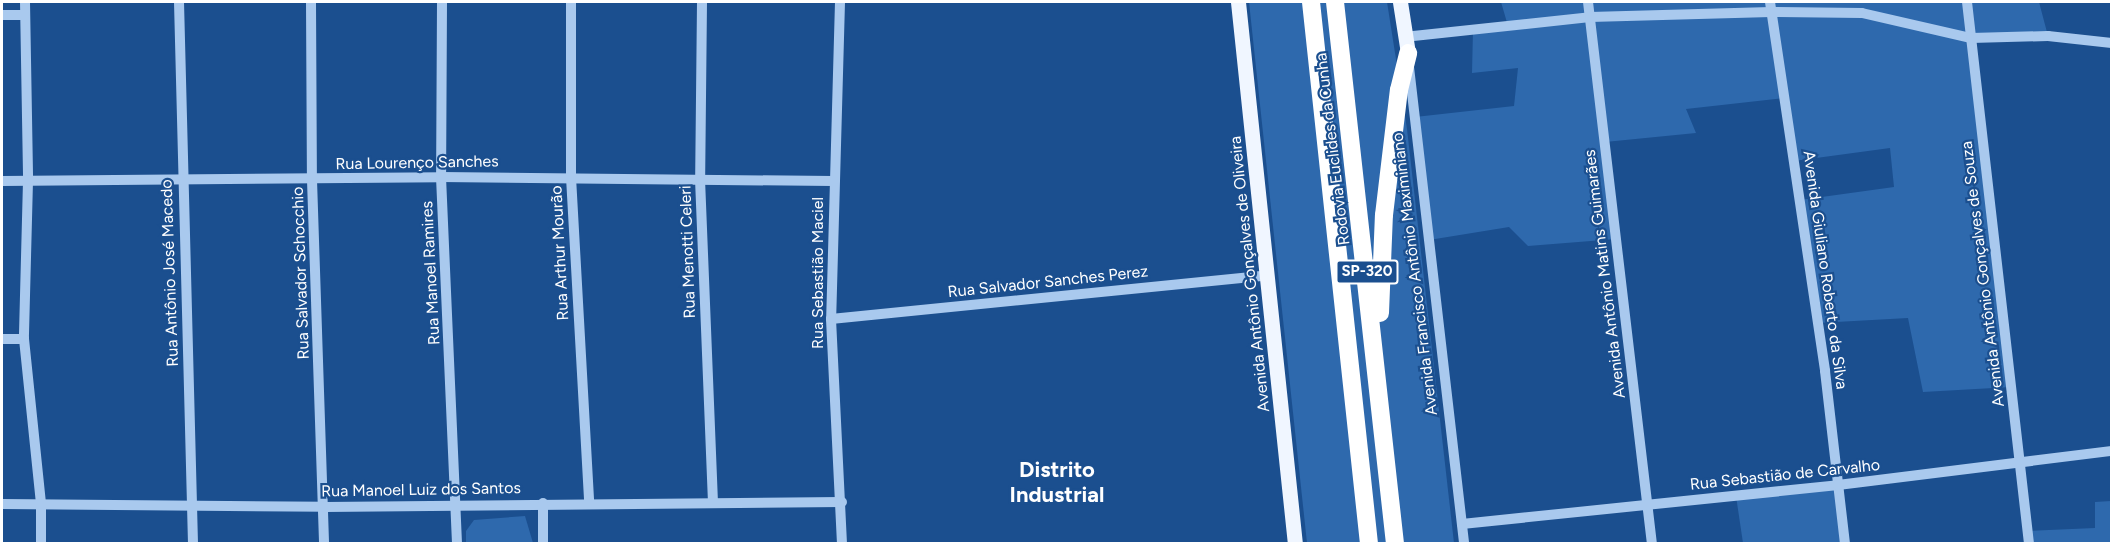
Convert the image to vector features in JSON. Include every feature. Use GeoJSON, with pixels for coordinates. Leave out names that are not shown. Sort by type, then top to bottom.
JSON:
{"type":"FeatureCollection","features":[{"type":"Feature","properties":{"kind":"highway","name":"Rodovia Euclides da Cunha"},"geometry":{"type":"LineString","coordinates":[[1311,2],[1369,543]]}},
{"type":"Feature","properties":{"kind":"highway","name":"Rodovia Euclides da Cunha"},"geometry":{"type":"LineString","coordinates":[[1335,2],[1376,347],[1395,543]]}},
{"type":"Feature","properties":{"kind":"highway"},"geometry":{"type":"LineString","coordinates":[[1376,347],[1384,215],[1406,45]]}},
{"type":"Feature","properties":{"kind":"main road","name":"Avenida Antônio Gonçalves de Oliveira"},"geometry":{"type":"LineString","coordinates":[[1238,2],[1269,275],[1295,543]]}},
{"type":"Feature","properties":{"kind":"main road","name":"Avenida Francisco Antônio Maximiniano"},"geometry":{"type":"LineString","coordinates":[[1400,2],[1406,45]]}},
{"type":"Feature","properties":{"kind":"street"},"geometry":{"type":"LineString","coordinates":[[25,2],[28,181],[24,339],[41,504],[41,543]]}},
{"type":"Feature","properties":{"kind":"street","name":"Rua Antônio José Macedo"},"geometry":{"type":"LineString","coordinates":[[179,2],[193,543]]}},
{"type":"Feature","properties":{"kind":"street","name":"Rua Salvador Schocchio"},"geometry":{"type":"LineString","coordinates":[[311,2],[312,180],[325,507],[324,543]]}},
{"type":"Feature","properties":{"kind":"street","name":"Rua Manoel Ramires"},"geometry":{"type":"LineString","coordinates":[[442,2],[441,177],[458,504],[458,543]]}},
{"type":"Feature","properties":{"kind":"street","name":"Rua Arthur Mourão"},"geometry":{"type":"LineString","coordinates":[[571,2],[571,177],[590,503]]}},
{"type":"Feature","properties":{"kind":"street","name":"Rua Menotti Celeri"},"geometry":{"type":"LineString","coordinates":[[702,2],[700,179],[713,501]]}},
{"type":"Feature","properties":{"kind":"street","name":"Rua Sebastião Maciel"},"geometry":{"type":"LineString","coordinates":[[840,2],[833,181],[831,319],[842,502],[842,543]]}},
{"type":"Feature","properties":{"kind":"street","name":"Avenida Antônio Matins Guimarães"},"geometry":{"type":"LineString","coordinates":[[1588,2],[1652,543]]}},
{"type":"Feature","properties":{"kind":"street","name":"Avenida Antônio Gonçalves de Souza"},"geometry":{"type":"LineString","coordinates":[[1967,2],[2029,543]]}},
{"type":"Feature","properties":{"kind":"street"},"geometry":{"type":"LineString","coordinates":[[1406,45],[1590,17],[1771,7],[1862,13],[1971,38],[2048,36],[2112,43]]}},
{"type":"Feature","properties":{"kind":"street","name":"Avenida Giuliano Roberto da Silva"},"geometry":{"type":"LineString","coordinates":[[1771,7],[1824,361],[1845,543]]}},
{"type":"Feature","properties":{"kind":"street"},"geometry":{"type":"LineString","coordinates":[[2,15],[26,15]]}},
{"type":"Feature","properties":{"kind":"street","name":"Avenida Francisco Antônio Maximiniano"},"geometry":{"type":"LineString","coordinates":[[1406,45],[1464,543]]}},
{"type":"Feature","properties":{"kind":"street","name":"Rua Lourenço Sanches"},"geometry":{"type":"LineString","coordinates":[[2,181],[571,177],[833,181]]}},
{"type":"Feature","properties":{"kind":"street","name":"Rua Salvador Sanches Perez"},"geometry":{"type":"LineString","coordinates":[[831,319],[1269,275]]}},
{"type":"Feature","properties":{"kind":"street"},"geometry":{"type":"LineString","coordinates":[[2,339],[24,339]]}},
{"type":"Feature","properties":{"kind":"street","name":"Rua Sebastião de Carvalho"},"geometry":{"type":"LineString","coordinates":[[1462,524],[1838,485],[2112,451]]}},
{"type":"Feature","properties":{"kind":"street","name":"Rua Manoel Luiz dos Santos"},"geometry":{"type":"LineString","coordinates":[[2,504],[325,507],[713,501],[842,502]]}},
{"type":"Feature","properties":{"kind":"street"},"geometry":{"type":"LineString","coordinates":[[543,503],[543,543]]}},
{"type":"Feature","properties":{"kind":"shaded area"},"geometry":{"type":"Polygon","coordinates":[[[1249,2],[1387,2],[1407,129],[1454,543],[1307,543],[1249,2]]]}},
{"type":"Feature","properties":{"kind":"shaded area"},"geometry":{"type":"Polygon","coordinates":[[[1501,2],[2039,2],[2048,36],[1972,38],[2011,387],[1923,392],[1908,318],[1818,323],[1800,200],[1894,187],[1890,148],[1794,161],[1784,98],[1686,109],[1696,133],[1605,142],[1616,239],[1528,246],[1509,227],[1429,240],[1415,117],[1514,106],[1518,68],[1472,73],[1473,30],[1508,26],[1501,2]]]}},
{"type":"Feature","properties":{"kind":"shaded area"},"geometry":{"type":"Polygon","coordinates":[[[1838,485],[1845,543],[1743,543],[1736,496],[1838,485]]]}},
{"type":"Feature","properties":{"kind":"shaded area"},"geometry":{"type":"Polygon","coordinates":[[[2111,501],[2111,543],[2029,543],[2028,531],[2095,528],[2095,502],[2111,501]]]}},
{"type":"Feature","properties":{"kind":"shaded area"},"geometry":{"type":"Polygon","coordinates":[[[525,516],[533,543],[466,543],[466,531],[474,520],[525,516]]]}},
{"type":"Feature","properties":{"kind":"district","name":"Distrito Industrial"},"geometry":{"type":"Point","coordinates":[1057,482]}}]}
